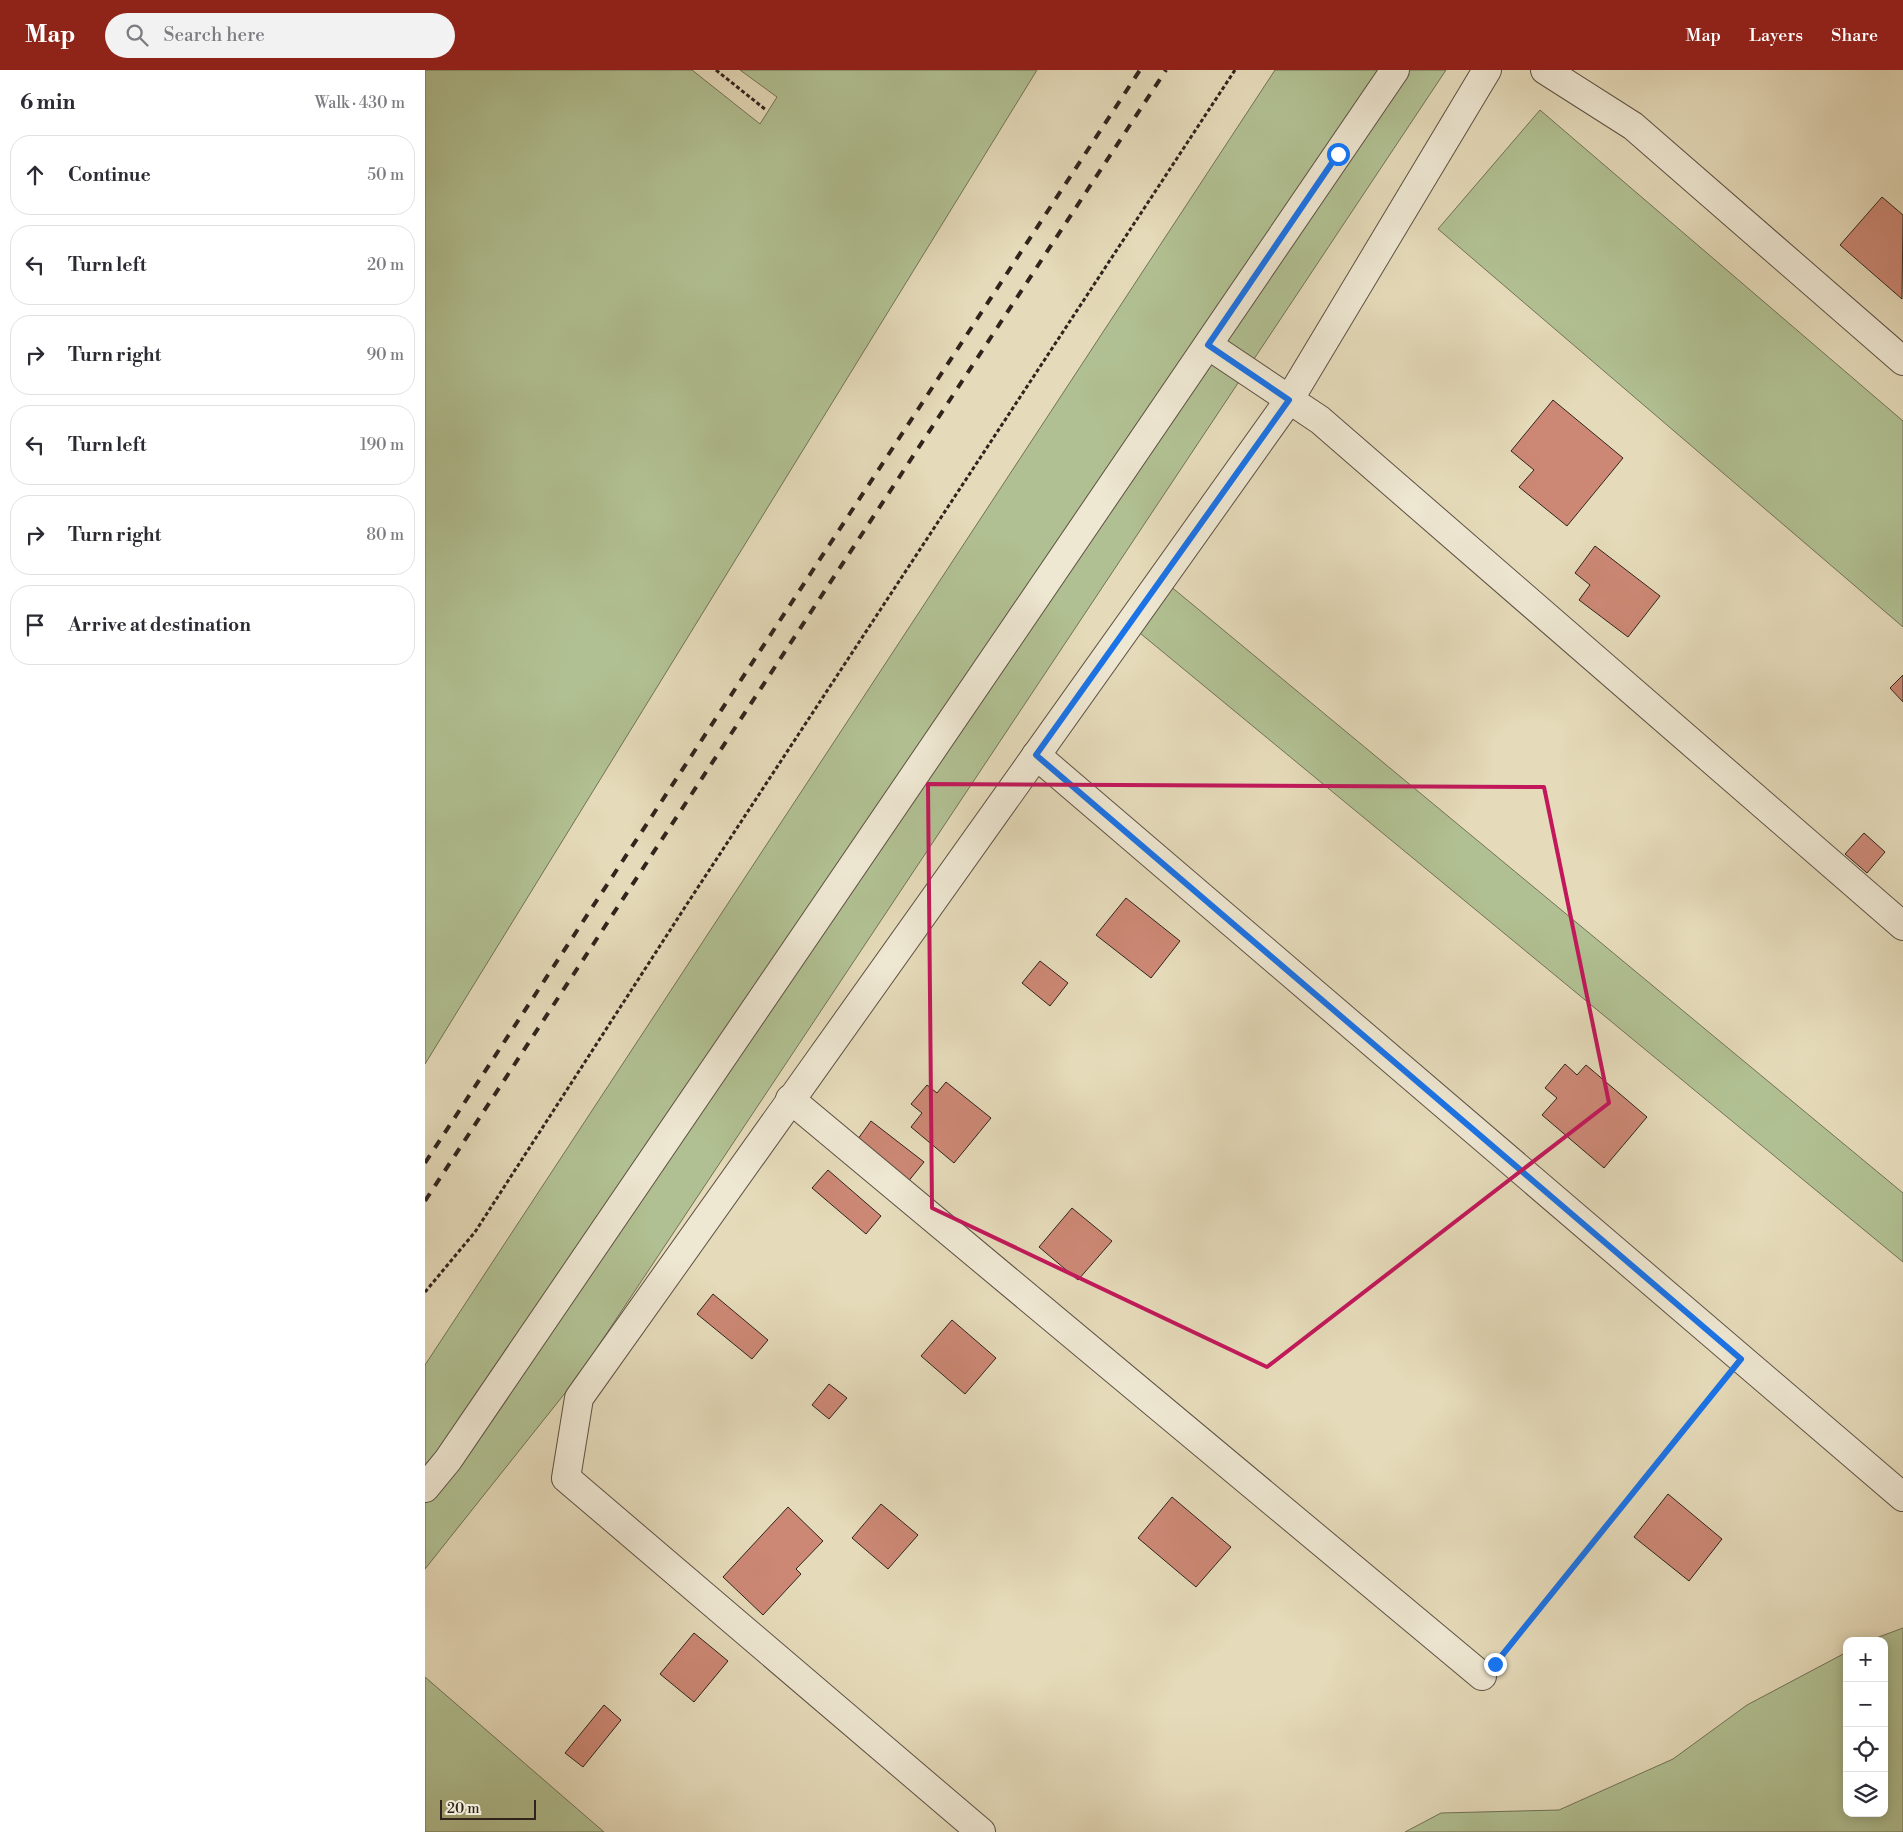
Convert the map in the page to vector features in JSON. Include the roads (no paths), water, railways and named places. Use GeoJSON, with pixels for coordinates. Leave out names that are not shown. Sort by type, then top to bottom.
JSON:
{"type":"FeatureCollection","features":[{"type":"Feature","properties":{"kind":"street"},"geometry":{"type":"LineString","coordinates":[[425,1488],[448,1460],[1395,70]]}},
{"type":"Feature","properties":{"kind":"street"},"geometry":{"type":"LineString","coordinates":[[981,1832],[566,1478],[579,1398],[1289,400],[1487,70]]}},
{"type":"Feature","properties":{"kind":"street"},"geometry":{"type":"LineString","coordinates":[[1545,70],[1633,126],[1903,361]]}},
{"type":"Feature","properties":{"kind":"street"},"geometry":{"type":"LineString","coordinates":[[1208,345],[1320,420],[1903,926]]}},
{"type":"Feature","properties":{"kind":"street"},"geometry":{"type":"LineString","coordinates":[[1036,755],[1903,1497]]}},
{"type":"Feature","properties":{"kind":"street"},"geometry":{"type":"LineString","coordinates":[[790,1099],[1482,1676]]}},
{"type":"Feature","properties":{"kind":"railway"},"geometry":{"type":"LineString","coordinates":[[425,1163],[1140,70]]}},
{"type":"Feature","properties":{"kind":"railway"},"geometry":{"type":"LineString","coordinates":[[425,1201],[1166,70]]}}]}
